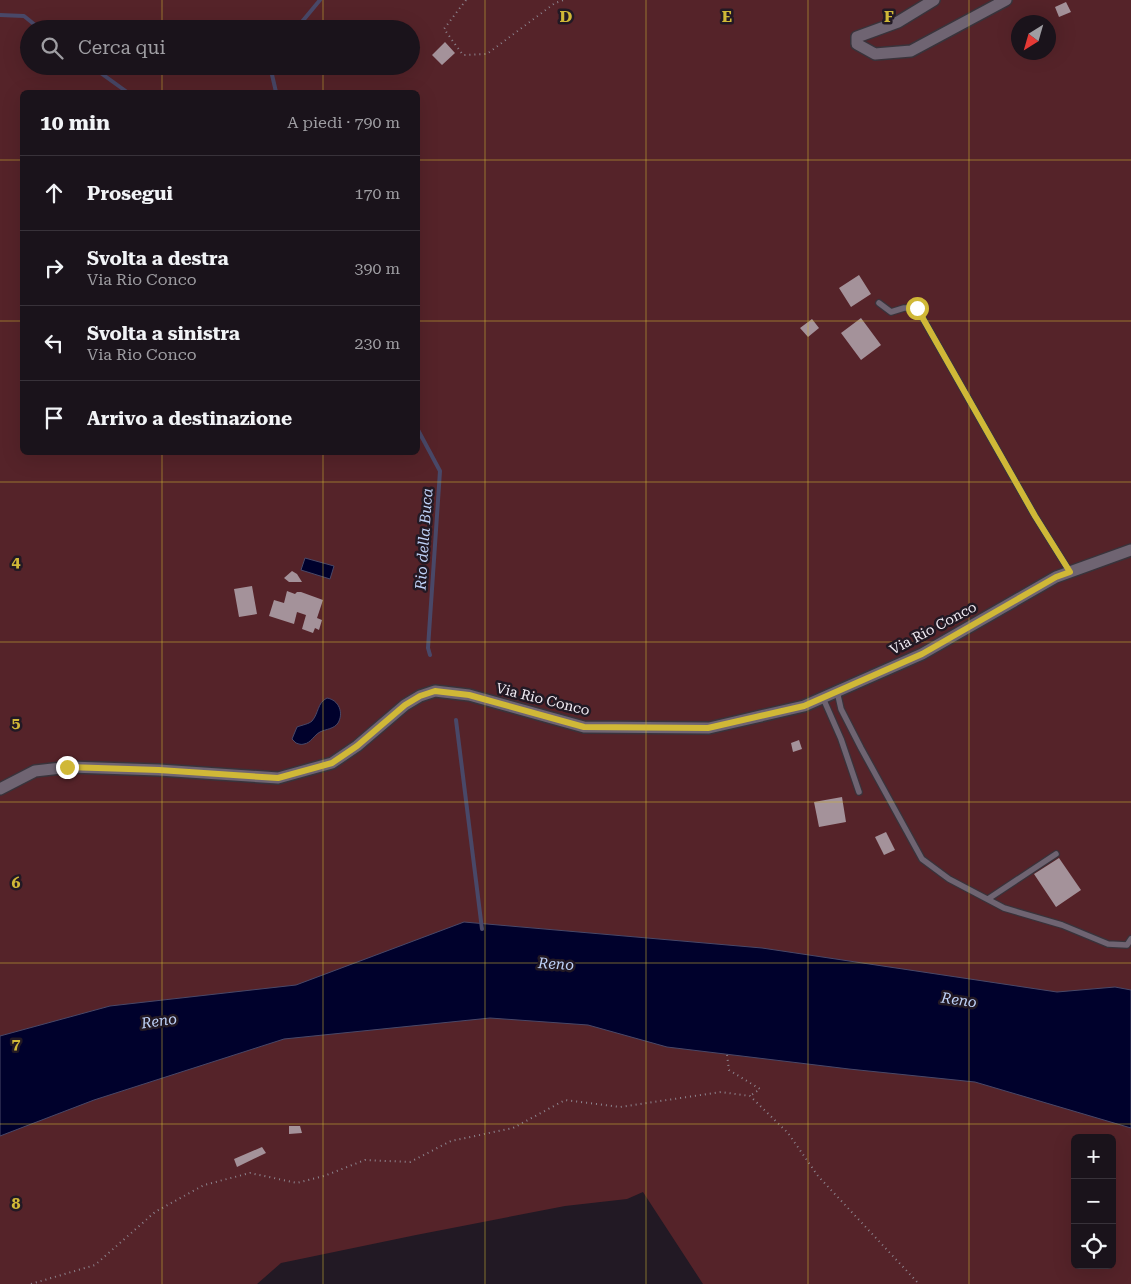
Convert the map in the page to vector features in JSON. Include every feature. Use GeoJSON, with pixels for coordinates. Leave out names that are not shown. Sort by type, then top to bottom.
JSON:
{"type":"FeatureCollection","features":[{"type":"Feature","properties":{"kind":"street"},"geometry":{"type":"LineString","coordinates":[[934,0],[898,22],[857,37],[857,44],[876,54],[911,51],[1006,0]]}},
{"type":"Feature","properties":{"kind":"street","name":"Via Rio Conco"},"geometry":{"type":"LineString","coordinates":[[0,790],[35,771],[70,767],[159,770],[278,778],[332,763],[357,746],[405,705],[420,696],[435,691],[469,695],[584,727],[636,729],[708,728],[804,706],[922,654],[1056,577],[1131,550]]}},
{"type":"Feature","properties":{"kind":"lane"},"geometry":{"type":"LineString","coordinates":[[880,303],[891,312],[904,308],[917,308],[1035,516],[1070,572]]}},
{"type":"Feature","properties":{"kind":"lane"},"geometry":{"type":"LineString","coordinates":[[837,692],[841,709],[922,859],[949,879],[1004,908],[1062,926],[1108,944],[1127,945],[1131,939]]}},
{"type":"Feature","properties":{"kind":"lane"},"geometry":{"type":"LineString","coordinates":[[823,698],[859,792]]}},
{"type":"Feature","properties":{"kind":"lane"},"geometry":{"type":"LineString","coordinates":[[988,899],[1056,854]]}},
{"type":"Feature","properties":{"kind":"path"},"geometry":{"type":"LineString","coordinates":[[466,0],[444,28],[463,55],[488,54],[556,3],[564,0]]}},
{"type":"Feature","properties":{"kind":"path"},"geometry":{"type":"LineString","coordinates":[[727,1055],[729,1070],[760,1089],[750,1096]]}},
{"type":"Feature","properties":{"kind":"path"},"geometry":{"type":"LineString","coordinates":[[31,1284],[95,1265],[155,1212],[204,1185],[250,1173],[297,1183],[324,1176],[365,1160],[410,1162],[451,1141],[513,1128],[565,1100],[620,1107],[721,1092],[750,1096],[788,1133],[818,1176],[919,1284]]}},
{"type":"Feature","properties":{"kind":"shaded area"},"geometry":{"type":"Polygon","coordinates":[[[0,0],[1131,0],[1131,1284],[703,1284],[643,1192],[627,1199],[565,1206],[281,1263],[257,1284],[0,1284],[0,0]]]}},
{"type":"Feature","properties":{"kind":"water"},"geometry":{"type":"Polygon","coordinates":[[[305,558],[334,566],[330,579],[301,570],[305,558]]]}},
{"type":"Feature","properties":{"kind":"water"},"geometry":{"type":"Polygon","coordinates":[[[327,698],[335,701],[339,708],[340,719],[338,723],[332,728],[318,733],[311,741],[301,744],[296,743],[292,739],[297,727],[312,721],[321,703],[327,698]]]}},
{"type":"Feature","properties":{"kind":"water","name":"Reno"},"geometry":{"type":"Polygon","coordinates":[[[464,922],[762,948],[1057,992],[1115,987],[1131,990],[1131,1128],[975,1082],[667,1047],[588,1025],[490,1018],[284,1039],[94,1100],[0,1136],[0,1036],[110,1006],[296,985],[464,922]]]}},
{"type":"Feature","properties":{"kind":"building"},"geometry":{"type":"Polygon","coordinates":[[[1066,2],[1071,12],[1059,17],[1055,7],[1066,2]]]}},
{"type":"Feature","properties":{"kind":"building"},"geometry":{"type":"Polygon","coordinates":[[[445,42],[455,53],[442,65],[432,55],[445,42]]]}},
{"type":"Feature","properties":{"kind":"building"},"geometry":{"type":"Polygon","coordinates":[[[859,275],[871,294],[851,307],[839,288],[859,275]]]}},
{"type":"Feature","properties":{"kind":"building"},"geometry":{"type":"Polygon","coordinates":[[[861,318],[881,345],[861,360],[841,333],[861,318]]]}},
{"type":"Feature","properties":{"kind":"building"},"geometry":{"type":"Polygon","coordinates":[[[812,319],[819,328],[808,337],[800,328],[812,319]]]}},
{"type":"Feature","properties":{"kind":"building"},"geometry":{"type":"Polygon","coordinates":[[[292,571],[297,574],[302,582],[289,582],[284,578],[292,571]]]}},
{"type":"Feature","properties":{"kind":"building"},"geometry":{"type":"Polygon","coordinates":[[[252,586],[257,614],[239,617],[234,589],[252,586]]]}},
{"type":"Feature","properties":{"kind":"building"},"geometry":{"type":"Polygon","coordinates":[[[287,591],[295,594],[301,592],[323,600],[317,618],[322,620],[319,630],[315,628],[313,633],[302,629],[306,615],[297,612],[294,624],[269,616],[274,600],[284,603],[287,591]]]}},
{"type":"Feature","properties":{"kind":"building"},"geometry":{"type":"Polygon","coordinates":[[[799,740],[802,749],[793,752],[791,743],[799,740]]]}},
{"type":"Feature","properties":{"kind":"building"},"geometry":{"type":"Polygon","coordinates":[[[842,797],[846,822],[819,827],[814,802],[842,797]]]}},
{"type":"Feature","properties":{"kind":"building"},"geometry":{"type":"Polygon","coordinates":[[[886,832],[895,850],[884,855],[875,837],[886,832]]]}},
{"type":"Feature","properties":{"kind":"building"},"geometry":{"type":"Polygon","coordinates":[[[1059,858],[1081,890],[1056,907],[1034,874],[1059,858]]]}},
{"type":"Feature","properties":{"kind":"building"},"geometry":{"type":"Polygon","coordinates":[[[289,1126],[300,1126],[302,1133],[289,1134],[289,1126]]]}},
{"type":"Feature","properties":{"kind":"building"},"geometry":{"type":"Polygon","coordinates":[[[262,1147],[266,1153],[237,1167],[234,1159],[262,1147]]]}},
{"type":"Feature","properties":{"kind":"waterway"},"geometry":{"type":"LineString","coordinates":[[303,20],[320,0]]}},
{"type":"Feature","properties":{"kind":"waterway","name":"Rio della Buca"},"geometry":{"type":"LineString","coordinates":[[0,15],[24,16],[29,20]]}},
{"type":"Feature","properties":{"kind":"waterway","name":"Rio della Buca"},"geometry":{"type":"LineString","coordinates":[[103,75],[124,90]]}},
{"type":"Feature","properties":{"kind":"waterway"},"geometry":{"type":"LineString","coordinates":[[272,75],[276,90]]}},
{"type":"Feature","properties":{"kind":"waterway","name":"Rio della Buca"},"geometry":{"type":"LineString","coordinates":[[420,434],[440,471],[428,648],[430,655]]}},
{"type":"Feature","properties":{"kind":"waterway"},"geometry":{"type":"LineString","coordinates":[[456,720],[482,929]]}},
{"type":"Feature","properties":{"kind":"route"},"geometry":{"type":"LineString","coordinates":[[67,767],[159,770],[278,778],[332,763],[357,746],[405,705],[420,696],[435,691],[469,695],[584,727],[636,729],[708,728],[804,706],[922,654],[1056,577],[1070,572],[1035,516],[917,308]]}}]}
